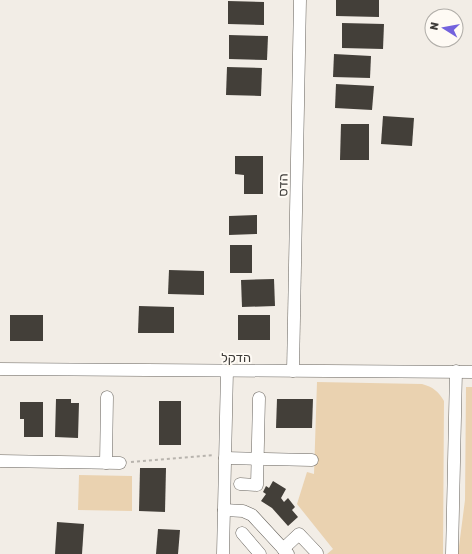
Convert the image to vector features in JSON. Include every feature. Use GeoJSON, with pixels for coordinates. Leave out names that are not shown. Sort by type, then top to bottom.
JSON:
{"type":"FeatureCollection","features":[{"type":"Feature","properties":{"kind":"street","name":"הדס"},"geometry":{"type":"LineString","coordinates":[[293,371],[300,0]]}},
{"type":"Feature","properties":{"kind":"street","name":"הדקל"},"geometry":{"type":"LineString","coordinates":[[0,369],[472,372]]}},
{"type":"Feature","properties":{"kind":"street"},"geometry":{"type":"LineString","coordinates":[[223,554],[227,371]]}},
{"type":"Feature","properties":{"kind":"street"},"geometry":{"type":"LineString","coordinates":[[452,554],[456,371]]}},
{"type":"Feature","properties":{"kind":"street"},"geometry":{"type":"LineString","coordinates":[[106,463],[107,397]]}},
{"type":"Feature","properties":{"kind":"street"},"geometry":{"type":"LineString","coordinates":[[240,484],[257,485],[259,398]]}},
{"type":"Feature","properties":{"kind":"street"},"geometry":{"type":"LineString","coordinates":[[225,456],[312,460]]}},
{"type":"Feature","properties":{"kind":"street"},"geometry":{"type":"LineString","coordinates":[[0,461],[120,463]]}},
{"type":"Feature","properties":{"kind":"street"},"geometry":{"type":"LineString","coordinates":[[224,510],[242,511],[252,515],[283,549]]}},
{"type":"Feature","properties":{"kind":"street"},"geometry":{"type":"LineString","coordinates":[[242,533],[260,554]]}},
{"type":"Feature","properties":{"kind":"street"},"geometry":{"type":"LineString","coordinates":[[267,554],[283,549],[299,534],[318,553]]}},
{"type":"Feature","properties":{"kind":"path"},"geometry":{"type":"LineString","coordinates":[[120,463],[225,456]]}},
{"type":"Feature","properties":{"kind":"shaded area"},"geometry":{"type":"Polygon","coordinates":[[[317,382],[422,384],[435,390],[442,398],[444,401],[443,554],[327,554],[333,549],[297,504],[307,472],[314,474],[317,382]]]}},
{"type":"Feature","properties":{"kind":"shaded area"},"geometry":{"type":"Polygon","coordinates":[[[466,387],[472,387],[472,554],[458,554],[465,500],[466,387]]]}},
{"type":"Feature","properties":{"kind":"shaded area"},"geometry":{"type":"Polygon","coordinates":[[[79,475],[132,476],[132,511],[78,510],[79,475]]]}},
{"type":"Feature","properties":{"kind":"building"},"geometry":{"type":"Polygon","coordinates":[[[336,0],[379,0],[379,17],[336,16],[336,0]]]}},
{"type":"Feature","properties":{"kind":"building"},"geometry":{"type":"Polygon","coordinates":[[[228,1],[264,2],[264,25],[228,24],[228,1]]]}},
{"type":"Feature","properties":{"kind":"building"},"geometry":{"type":"Polygon","coordinates":[[[342,23],[384,24],[383,49],[342,48],[342,23]]]}},
{"type":"Feature","properties":{"kind":"building"},"geometry":{"type":"Polygon","coordinates":[[[229,35],[268,36],[267,60],[229,59],[229,35]]]}},
{"type":"Feature","properties":{"kind":"building"},"geometry":{"type":"Polygon","coordinates":[[[334,54],[371,56],[370,78],[333,77],[334,54]]]}},
{"type":"Feature","properties":{"kind":"building"},"geometry":{"type":"Polygon","coordinates":[[[227,67],[262,68],[261,96],[226,95],[227,67]]]}},
{"type":"Feature","properties":{"kind":"building"},"geometry":{"type":"Polygon","coordinates":[[[336,84],[374,86],[372,110],[335,108],[336,84]]]}},
{"type":"Feature","properties":{"kind":"building"},"geometry":{"type":"Polygon","coordinates":[[[383,116],[414,118],[412,146],[381,144],[383,116]]]}},
{"type":"Feature","properties":{"kind":"building"},"geometry":{"type":"Polygon","coordinates":[[[341,124],[369,124],[369,160],[340,160],[341,124]]]}},
{"type":"Feature","properties":{"kind":"building"},"geometry":{"type":"Polygon","coordinates":[[[235,156],[263,156],[263,194],[244,194],[244,175],[235,174],[235,156]]]}},
{"type":"Feature","properties":{"kind":"building"},"geometry":{"type":"Polygon","coordinates":[[[257,215],[257,234],[229,235],[229,216],[257,215]]]}},
{"type":"Feature","properties":{"kind":"building"},"geometry":{"type":"Polygon","coordinates":[[[230,245],[252,245],[252,273],[230,273],[230,245]]]}},
{"type":"Feature","properties":{"kind":"building"},"geometry":{"type":"Polygon","coordinates":[[[169,270],[204,271],[204,295],[168,294],[169,270]]]}},
{"type":"Feature","properties":{"kind":"building"},"geometry":{"type":"Polygon","coordinates":[[[274,279],[275,306],[242,307],[241,280],[274,279]]]}},
{"type":"Feature","properties":{"kind":"building"},"geometry":{"type":"Polygon","coordinates":[[[139,306],[174,307],[174,333],[138,333],[139,306]]]}},
{"type":"Feature","properties":{"kind":"building"},"geometry":{"type":"Polygon","coordinates":[[[10,315],[43,315],[43,341],[10,341],[10,315]]]}},
{"type":"Feature","properties":{"kind":"building"},"geometry":{"type":"Polygon","coordinates":[[[238,315],[270,315],[270,340],[238,340],[238,315]]]}},
{"type":"Feature","properties":{"kind":"building"},"geometry":{"type":"Polygon","coordinates":[[[56,399],[71,399],[71,403],[79,403],[78,438],[55,437],[56,399]]]}},
{"type":"Feature","properties":{"kind":"building"},"geometry":{"type":"Polygon","coordinates":[[[277,399],[313,399],[312,428],[276,428],[277,399]]]}},
{"type":"Feature","properties":{"kind":"building"},"geometry":{"type":"Polygon","coordinates":[[[159,401],[181,401],[181,445],[159,445],[159,401]]]}},
{"type":"Feature","properties":{"kind":"building"},"geometry":{"type":"Polygon","coordinates":[[[20,402],[43,402],[43,437],[24,437],[24,419],[20,419],[20,402]]]}},
{"type":"Feature","properties":{"kind":"building"},"geometry":{"type":"Polygon","coordinates":[[[140,468],[166,468],[165,512],[139,511],[140,468]]]}},
{"type":"Feature","properties":{"kind":"building"},"geometry":{"type":"Polygon","coordinates":[[[273,481],[286,489],[281,498],[284,502],[288,498],[295,507],[292,510],[298,517],[288,526],[272,508],[261,501],[266,494],[263,492],[266,486],[269,488],[273,481]]]}},
{"type":"Feature","properties":{"kind":"building"},"geometry":{"type":"Polygon","coordinates":[[[57,522],[84,524],[82,554],[55,554],[57,522]]]}},
{"type":"Feature","properties":{"kind":"building"},"geometry":{"type":"Polygon","coordinates":[[[158,529],[180,530],[178,554],[156,554],[158,529]]]}}]}
